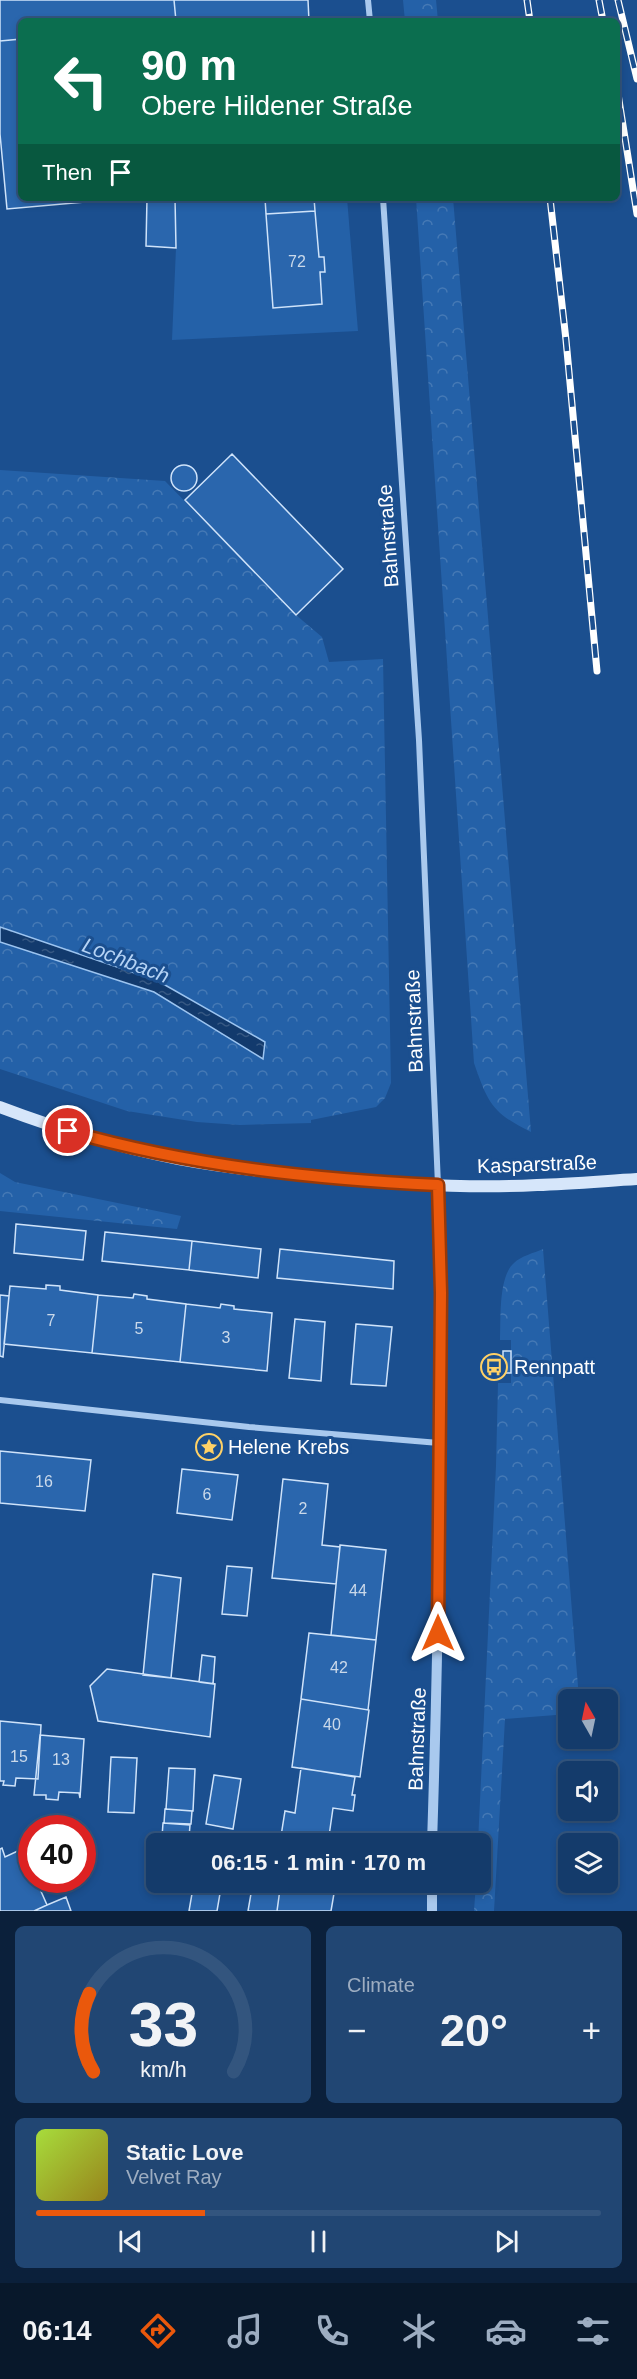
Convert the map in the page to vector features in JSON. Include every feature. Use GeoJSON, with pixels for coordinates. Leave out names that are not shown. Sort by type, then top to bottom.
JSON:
{"type":"FeatureCollection","features":[{"type":"Feature","properties":{"kind":"main road","name":"Kasparstraße"},"geometry":{"type":"LineString","coordinates":[[0,1107],[68,1131],[179,1159],[275,1173],[368,1182],[438,1185],[535,1185],[637,1179]]}},
{"type":"Feature","properties":{"kind":"street"},"geometry":{"type":"LineString","coordinates":[[368,0],[370,18]]}},
{"type":"Feature","properties":{"kind":"street","name":"Bahnstraße"},"geometry":{"type":"LineString","coordinates":[[383,201],[419,741],[438,1185],[441,1293],[438,1656],[432,1833]]}},
{"type":"Feature","properties":{"kind":"street"},"geometry":{"type":"LineString","coordinates":[[0,1400],[258,1428],[439,1443]]}},
{"type":"Feature","properties":{"kind":"street"},"geometry":{"type":"LineString","coordinates":[[432,1893],[432,1911]]}},
{"type":"Feature","properties":{"kind":"green space"},"geometry":{"type":"Polygon","coordinates":[[[403,0],[436,0],[438,18],[405,18],[403,0]]]}},
{"type":"Feature","properties":{"kind":"green space"},"geometry":{"type":"Polygon","coordinates":[[[175,201],[347,201],[358,331],[172,340],[176,248],[175,201]]]}},
{"type":"Feature","properties":{"kind":"green space"},"geometry":{"type":"Polygon","coordinates":[[[416,201],[453,201],[531,1132],[508,1119],[493,1105],[483,1088],[474,1063],[416,201]]]}},
{"type":"Feature","properties":{"kind":"green space"},"geometry":{"type":"Polygon","coordinates":[[[0,470],[165,481],[296,615],[322,637],[329,662],[383,659],[391,1083],[385,1098],[376,1107],[311,1120],[311,1123],[240,1125],[197,1122],[127,1111],[0,1069],[0,470]]]}},
{"type":"Feature","properties":{"kind":"green space"},"geometry":{"type":"Polygon","coordinates":[[[0,1173],[15,1182],[181,1216],[177,1229],[0,1211],[0,1173]]]}},
{"type":"Feature","properties":{"kind":"green space"},"geometry":{"type":"Polygon","coordinates":[[[543,1249],[578,1689],[558,1689],[558,1715],[505,1719],[494,1911],[474,1911],[475,1893],[491,1893],[491,1833],[478,1833],[498,1383],[511,1383],[511,1340],[500,1340],[501,1299],[509,1270],[514,1263],[543,1249]]]}},
{"type":"Feature","properties":{"kind":"water"},"geometry":{"type":"Polygon","coordinates":[[[0,927],[158,981],[265,1042],[263,1059],[154,992],[0,942],[0,927]]]}},
{"type":"Feature","properties":{"kind":"building"},"geometry":{"type":"Polygon","coordinates":[[[0,0],[174,0],[176,18],[18,18],[18,39],[0,41],[0,0]]]}},
{"type":"Feature","properties":{"kind":"building"},"geometry":{"type":"Polygon","coordinates":[[[174,0],[308,0],[309,18],[176,18],[174,0]]]}},
{"type":"Feature","properties":{"kind":"building"},"geometry":{"type":"Polygon","coordinates":[[[18,39],[18,201],[96,201],[7,209],[0,134],[0,41],[18,39]]]}},
{"type":"Feature","properties":{"kind":"building"},"geometry":{"type":"Polygon","coordinates":[[[147,201],[175,201],[176,248],[146,246],[147,201]]]}},
{"type":"Feature","properties":{"kind":"building"},"geometry":{"type":"Polygon","coordinates":[[[265,201],[314,201],[315,211],[266,214],[265,201]]]}},
{"type":"Feature","properties":{"kind":"building"},"geometry":{"type":"Polygon","coordinates":[[[315,211],[319,257],[324,257],[325,272],[320,272],[322,304],[273,308],[266,214],[315,211]]]}},
{"type":"Feature","properties":{"kind":"building"},"geometry":{"type":"Polygon","coordinates":[[[232,454],[343,569],[296,615],[185,500],[232,454]]]}},
{"type":"Feature","properties":{"kind":"building"},"geometry":{"type":"Polygon","coordinates":[[[184,465],[193,469],[197,478],[193,487],[184,491],[175,487],[171,478],[175,469],[184,465]]]}},
{"type":"Feature","properties":{"kind":"building"},"geometry":{"type":"Polygon","coordinates":[[[16,1224],[86,1231],[83,1260],[14,1253],[16,1224]]]}},
{"type":"Feature","properties":{"kind":"building"},"geometry":{"type":"Polygon","coordinates":[[[105,1232],[192,1241],[189,1270],[102,1261],[105,1232]]]}},
{"type":"Feature","properties":{"kind":"building"},"geometry":{"type":"Polygon","coordinates":[[[192,1241],[261,1249],[258,1278],[189,1270],[192,1241]]]}},
{"type":"Feature","properties":{"kind":"building"},"geometry":{"type":"Polygon","coordinates":[[[280,1249],[394,1261],[393,1289],[277,1278],[280,1249]]]}},
{"type":"Feature","properties":{"kind":"building"},"geometry":{"type":"Polygon","coordinates":[[[46,1285],[60,1286],[60,1290],[98,1295],[92,1353],[4,1344],[10,1286],[46,1289],[46,1285]]]}},
{"type":"Feature","properties":{"kind":"building"},"geometry":{"type":"Polygon","coordinates":[[[134,1294],[147,1296],[147,1299],[186,1304],[180,1362],[92,1353],[98,1295],[133,1298],[134,1294]]]}},
{"type":"Feature","properties":{"kind":"building"},"geometry":{"type":"Polygon","coordinates":[[[0,1295],[9,1296],[3,1357],[0,1356],[0,1295]]]}},
{"type":"Feature","properties":{"kind":"building"},"geometry":{"type":"Polygon","coordinates":[[[186,1304],[220,1308],[221,1304],[234,1306],[234,1309],[272,1313],[267,1371],[180,1362],[186,1304]]]}},
{"type":"Feature","properties":{"kind":"building"},"geometry":{"type":"Polygon","coordinates":[[[295,1319],[325,1322],[321,1381],[289,1378],[295,1319]]]}},
{"type":"Feature","properties":{"kind":"building"},"geometry":{"type":"Polygon","coordinates":[[[356,1324],[392,1327],[386,1386],[351,1384],[356,1324]]]}},
{"type":"Feature","properties":{"kind":"building"},"geometry":{"type":"Polygon","coordinates":[[[503,1351],[511,1351],[511,1373],[503,1373],[503,1351]]]}},
{"type":"Feature","properties":{"kind":"building"},"geometry":{"type":"Polygon","coordinates":[[[0,1451],[91,1460],[85,1511],[0,1503],[0,1451]]]}},
{"type":"Feature","properties":{"kind":"building"},"geometry":{"type":"Polygon","coordinates":[[[182,1469],[238,1475],[232,1520],[177,1513],[182,1469]]]}},
{"type":"Feature","properties":{"kind":"building"},"geometry":{"type":"Polygon","coordinates":[[[283,1479],[328,1484],[322,1545],[340,1547],[336,1584],[272,1578],[283,1479]]]}},
{"type":"Feature","properties":{"kind":"building"},"geometry":{"type":"Polygon","coordinates":[[[340,1545],[386,1550],[376,1640],[331,1635],[340,1545]]]}},
{"type":"Feature","properties":{"kind":"building"},"geometry":{"type":"Polygon","coordinates":[[[227,1566],[252,1568],[247,1616],[222,1614],[227,1566]]]}},
{"type":"Feature","properties":{"kind":"building"},"geometry":{"type":"Polygon","coordinates":[[[153,1574],[181,1578],[171,1678],[143,1675],[153,1574]]]}},
{"type":"Feature","properties":{"kind":"building"},"geometry":{"type":"Polygon","coordinates":[[[309,1633],[376,1640],[368,1710],[301,1699],[309,1633]]]}},
{"type":"Feature","properties":{"kind":"building"},"geometry":{"type":"Polygon","coordinates":[[[202,1655],[215,1657],[213,1684],[199,1682],[202,1655]]]}},
{"type":"Feature","properties":{"kind":"building"},"geometry":{"type":"Polygon","coordinates":[[[107,1669],[215,1684],[210,1737],[98,1721],[90,1686],[107,1669]]]}},
{"type":"Feature","properties":{"kind":"building"},"geometry":{"type":"Polygon","coordinates":[[[301,1699],[369,1710],[360,1777],[292,1767],[301,1699]]]}},
{"type":"Feature","properties":{"kind":"building"},"geometry":{"type":"Polygon","coordinates":[[[0,1721],[41,1725],[38,1779],[16,1778],[15,1786],[3,1785],[4,1781],[0,1781],[0,1721]]]}},
{"type":"Feature","properties":{"kind":"building"},"geometry":{"type":"Polygon","coordinates":[[[40,1735],[84,1739],[80,1798],[79,1793],[59,1792],[58,1800],[46,1799],[46,1795],[34,1795],[40,1735]]]}},
{"type":"Feature","properties":{"kind":"building"},"geometry":{"type":"Polygon","coordinates":[[[111,1757],[137,1758],[134,1813],[108,1812],[111,1757]]]}},
{"type":"Feature","properties":{"kind":"building"},"geometry":{"type":"Polygon","coordinates":[[[169,1768],[195,1769],[193,1811],[166,1809],[169,1768]]]}},
{"type":"Feature","properties":{"kind":"building"},"geometry":{"type":"Polygon","coordinates":[[[301,1768],[355,1777],[352,1795],[355,1795],[353,1811],[333,1808],[329,1833],[281,1833],[285,1811],[295,1813],[301,1768]]]}},
{"type":"Feature","properties":{"kind":"building"},"geometry":{"type":"Polygon","coordinates":[[[214,1775],[241,1779],[233,1829],[206,1824],[214,1775]]]}},
{"type":"Feature","properties":{"kind":"building"},"geometry":{"type":"Polygon","coordinates":[[[165,1809],[192,1811],[191,1824],[164,1823],[165,1809]]]}},
{"type":"Feature","properties":{"kind":"building"},"geometry":{"type":"Polygon","coordinates":[[[163,1823],[190,1825],[189,1833],[162,1833],[163,1823]]]}},
{"type":"Feature","properties":{"kind":"building"},"geometry":{"type":"Polygon","coordinates":[[[2,1848],[5,1857],[18,1851],[18,1893],[42,1893],[47,1905],[34,1911],[0,1911],[0,1849],[2,1848]]]}},
{"type":"Feature","properties":{"kind":"building"},"geometry":{"type":"Polygon","coordinates":[[[192,1893],[220,1893],[217,1911],[189,1911],[192,1893]]]}},
{"type":"Feature","properties":{"kind":"building"},"geometry":{"type":"Polygon","coordinates":[[[251,1893],[279,1893],[277,1911],[248,1911],[251,1893]]]}},
{"type":"Feature","properties":{"kind":"building"},"geometry":{"type":"Polygon","coordinates":[[[279,1893],[334,1893],[331,1911],[277,1911],[279,1893]]]}},
{"type":"Feature","properties":{"kind":"building"},"geometry":{"type":"Polygon","coordinates":[[[66,1897],[71,1911],[34,1911],[47,1905],[66,1897]]]}},
{"type":"Feature","properties":{"kind":"railway"},"geometry":{"type":"LineString","coordinates":[[527,0],[530,18]]}},
{"type":"Feature","properties":{"kind":"railway"},"geometry":{"type":"LineString","coordinates":[[599,0],[602,18]]}},
{"type":"Feature","properties":{"kind":"railway"},"geometry":{"type":"LineString","coordinates":[[618,0],[637,79]]}},
{"type":"Feature","properties":{"kind":"railway"},"geometry":{"type":"LineString","coordinates":[[620,106],[637,214]]}},
{"type":"Feature","properties":{"kind":"railway"},"geometry":{"type":"LineString","coordinates":[[550,201],[566,340],[597,671]]}},
{"type":"Feature","properties":{"kind":"place","name":"Rennpatt"},"geometry":{"type":"Point","coordinates":[494,1367]}},
{"type":"Feature","properties":{"kind":"place","name":"Helene Krebs"},"geometry":{"type":"Point","coordinates":[209,1447]}},
{"type":"Feature","properties":{"kind":"route"},"geometry":{"type":"LineString","coordinates":[[68,1131],[179,1159],[275,1173],[368,1182],[438,1185],[441,1293],[438,1633]]}},
{"type":"Feature","properties":{"kind":"water label","name":"Lochbach"},"geometry":{"type":"Point","coordinates":[126,960]}}]}
